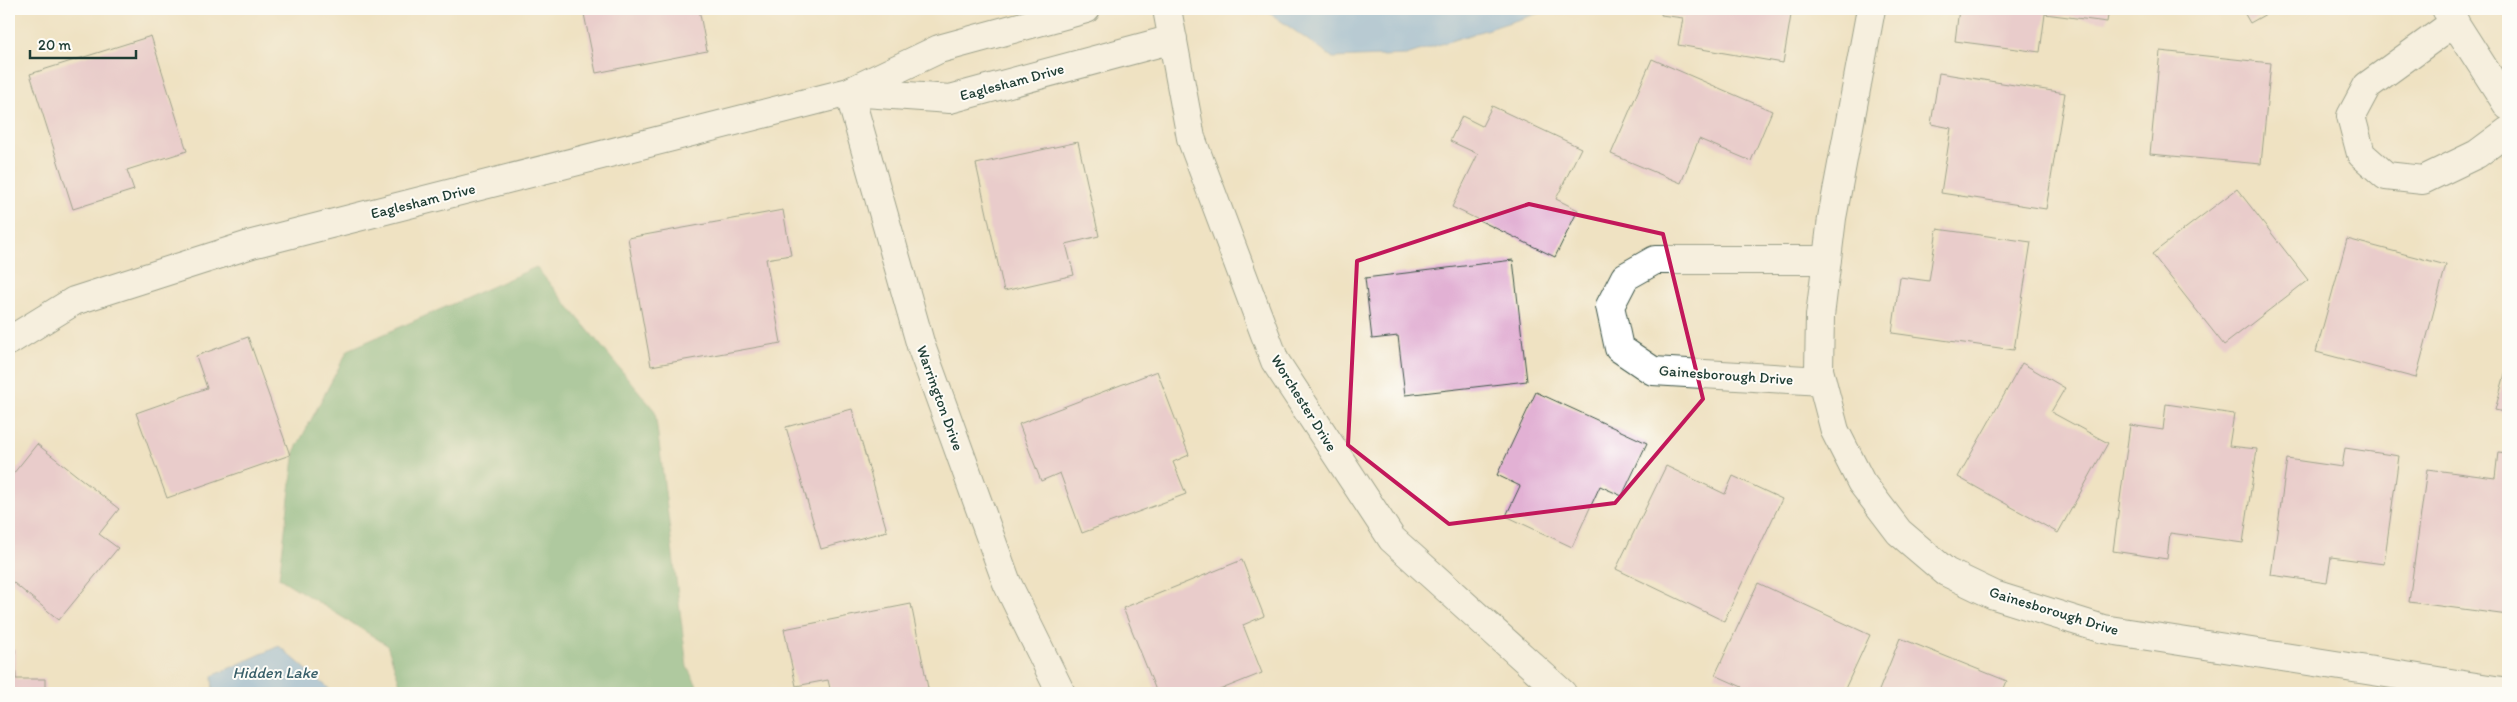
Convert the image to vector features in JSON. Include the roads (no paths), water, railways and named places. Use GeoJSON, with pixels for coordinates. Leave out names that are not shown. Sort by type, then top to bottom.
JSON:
{"type":"FeatureCollection","features":[{"type":"Feature","properties":{"kind":"street","name":"Eaglesham Drive"},"geometry":{"type":"LineString","coordinates":[[9,341],[74,302],[252,244],[849,92],[939,49],[1086,9]]}},
{"type":"Feature","properties":{"kind":"street","name":"Worchester Drive"},"geometry":{"type":"LineString","coordinates":[[1168,9],[1191,138],[1275,360],[1392,539],[1562,693]]}},
{"type":"Feature","properties":{"kind":"street","name":"Gainesborough Drive"},"geometry":{"type":"LineString","coordinates":[[1871,9],[1832,218],[1820,316],[1819,370],[1834,432],[1861,482],[1899,532],[1946,572],[1994,595],[2103,629],[2395,684],[2508,692]]}},
{"type":"Feature","properties":{"kind":"street"},"geometry":{"type":"LineString","coordinates":[[2508,106],[2450,16],[2367,86],[2351,116],[2361,154],[2386,176],[2423,180],[2477,154],[2508,131]]}},
{"type":"Feature","properties":{"kind":"street","name":"Eaglesham Drive"},"geometry":{"type":"LineString","coordinates":[[849,92],[950,99],[1173,39]]}},
{"type":"Feature","properties":{"kind":"street","name":"Warrington Drive"},"geometry":{"type":"LineString","coordinates":[[849,92],[921,346],[1007,583],[1062,693]]}},
{"type":"Feature","properties":{"kind":"street","name":"Gainesborough Drive"},"geometry":{"type":"LineString","coordinates":[[1822,381],[1652,371],[1619,348],[1610,306],[1625,277],[1655,260],[1827,260]]}},
{"type":"Feature","properties":{"kind":"water"},"geometry":{"type":"Polygon","coordinates":[[[1264,9],[1552,9],[1406,55],[1333,58],[1264,9]]]}},
{"type":"Feature","properties":{"kind":"water","name":"Hidden Lake"},"geometry":{"type":"Polygon","coordinates":[[[279,646],[334,693],[213,693],[212,676],[279,646]]]}}]}
